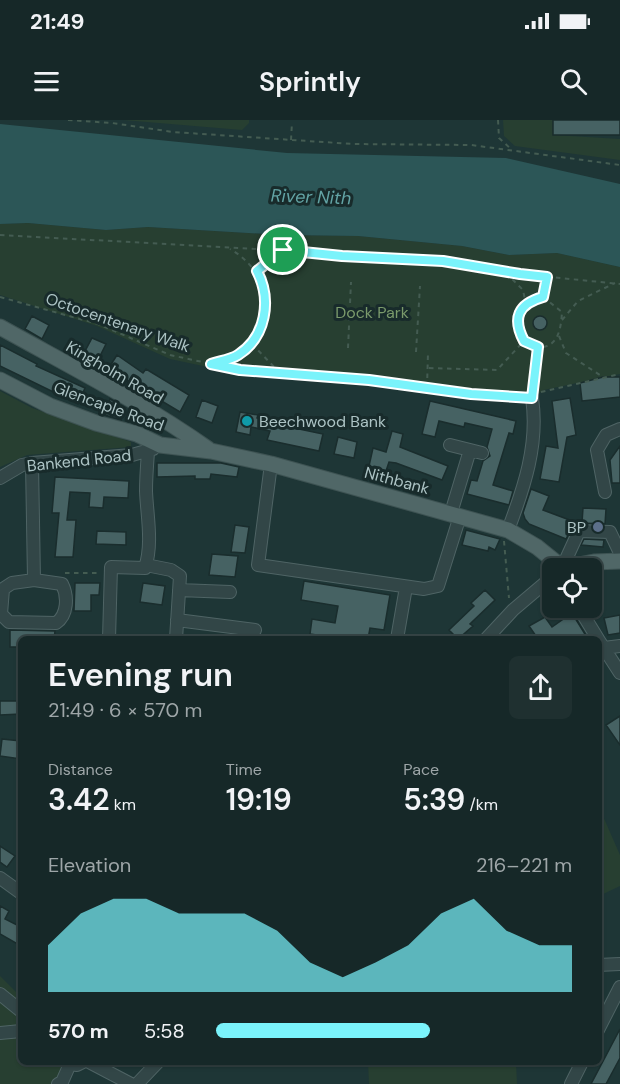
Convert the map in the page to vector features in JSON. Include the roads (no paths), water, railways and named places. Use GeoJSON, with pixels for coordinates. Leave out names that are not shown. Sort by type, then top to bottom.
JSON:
{"type":"FeatureCollection","features":[{"type":"Feature","properties":{"kind":"main road","name":"Kingholm Road"},"geometry":{"type":"LineString","coordinates":[[0,327],[164,420],[211,451]]}},
{"type":"Feature","properties":{"kind":"main road","name":"Glencaple Road"},"geometry":{"type":"LineString","coordinates":[[0,380],[50,406],[96,423],[137,434],[154,448],[211,451]]}},
{"type":"Feature","properties":{"kind":"main road","name":"Nithbank"},"geometry":{"type":"LineString","coordinates":[[211,451],[271,464],[508,530],[537,547],[550,558]]}},
{"type":"Feature","properties":{"kind":"main road"},"geometry":{"type":"LineString","coordinates":[[602,562],[620,561]]}},
{"type":"Feature","properties":{"kind":"street"},"geometry":{"type":"LineString","coordinates":[[508,530],[524,487],[533,441],[532,398]]}},
{"type":"Feature","properties":{"kind":"street"},"geometry":{"type":"LineString","coordinates":[[604,492],[597,450],[606,435],[620,429]]}},
{"type":"Feature","properties":{"kind":"street"},"geometry":{"type":"LineString","coordinates":[[450,444],[482,453]]}},
{"type":"Feature","properties":{"kind":"street","name":"Bankend Road"},"geometry":{"type":"LineString","coordinates":[[0,478],[22,465],[32,463],[132,455],[154,448]]}},
{"type":"Feature","properties":{"kind":"street"},"geometry":{"type":"LineString","coordinates":[[109,636],[111,567],[145,568],[146,565],[149,527],[146,491],[154,448]]}},
{"type":"Feature","properties":{"kind":"street"},"geometry":{"type":"LineString","coordinates":[[271,464],[258,565],[424,589],[438,586],[470,450]]}},
{"type":"Feature","properties":{"kind":"street"},"geometry":{"type":"LineString","coordinates":[[32,463],[35,576]]}},
{"type":"Feature","properties":{"kind":"street"},"geometry":{"type":"LineString","coordinates":[[567,558],[579,531],[610,532],[620,553]]}},
{"type":"Feature","properties":{"kind":"street"},"geometry":{"type":"LineString","coordinates":[[146,565],[171,570],[180,579],[176,636]]}},
{"type":"Feature","properties":{"kind":"street"},"geometry":{"type":"LineString","coordinates":[[35,576],[64,586],[65,612],[63,617],[56,623],[9,622],[2,614],[3,589],[12,583],[35,576]]}},
{"type":"Feature","properties":{"kind":"street"},"geometry":{"type":"LineString","coordinates":[[489,636],[513,610],[542,585]]}},
{"type":"Feature","properties":{"kind":"street"},"geometry":{"type":"LineString","coordinates":[[398,636],[406,586]]}},
{"type":"Feature","properties":{"kind":"street"},"geometry":{"type":"LineString","coordinates":[[179,590],[230,592]]}},
{"type":"Feature","properties":{"kind":"street"},"geometry":{"type":"LineString","coordinates":[[585,618],[596,636]]}},
{"type":"Feature","properties":{"kind":"street"},"geometry":{"type":"LineString","coordinates":[[177,620],[255,630]]}},
{"type":"Feature","properties":{"kind":"street"},"geometry":{"type":"LineString","coordinates":[[602,642],[620,646]]}},
{"type":"Feature","properties":{"kind":"street"},"geometry":{"type":"LineString","coordinates":[[602,645],[620,673]]}},
{"type":"Feature","properties":{"kind":"street"},"geometry":{"type":"LineString","coordinates":[[0,878],[18,891]]}},
{"type":"Feature","properties":{"kind":"street"},"geometry":{"type":"LineString","coordinates":[[602,965],[620,964]]}},
{"type":"Feature","properties":{"kind":"street"},"geometry":{"type":"LineString","coordinates":[[602,1022],[620,987]]}},
{"type":"Feature","properties":{"kind":"street"},"geometry":{"type":"LineString","coordinates":[[0,994],[18,1009]]}},
{"type":"Feature","properties":{"kind":"street"},"geometry":{"type":"LineString","coordinates":[[0,1033],[18,1031]]}},
{"type":"Feature","properties":{"kind":"street"},"geometry":{"type":"LineString","coordinates":[[58,1084],[62,1082],[73,1065]]}},
{"type":"Feature","properties":{"kind":"street"},"geometry":{"type":"LineString","coordinates":[[95,1065],[131,1084]]}},
{"type":"Feature","properties":{"kind":"street"},"geometry":{"type":"LineString","coordinates":[[137,1084],[155,1065]]}},
{"type":"Feature","properties":{"kind":"street"},"geometry":{"type":"LineString","coordinates":[[571,1084],[580,1065]]}},
{"type":"Feature","properties":{"kind":"water","name":"River Nith"},"geometry":{"type":"Polygon","coordinates":[[[0,124],[287,153],[506,158],[620,184],[620,267],[557,253],[509,255],[462,246],[358,236],[282,235],[148,227],[106,230],[28,223],[0,224],[0,124]]]}},
{"type":"Feature","properties":{"kind":"place","name":"Beechwood Bank"},"geometry":{"type":"Point","coordinates":[247,421]}},
{"type":"Feature","properties":{"kind":"place","name":"BP"},"geometry":{"type":"Point","coordinates":[598,527]}},
{"type":"Feature","properties":{"kind":"park label","name":"Dock Park"},"geometry":{"type":"Point","coordinates":[372,312]}}]}
